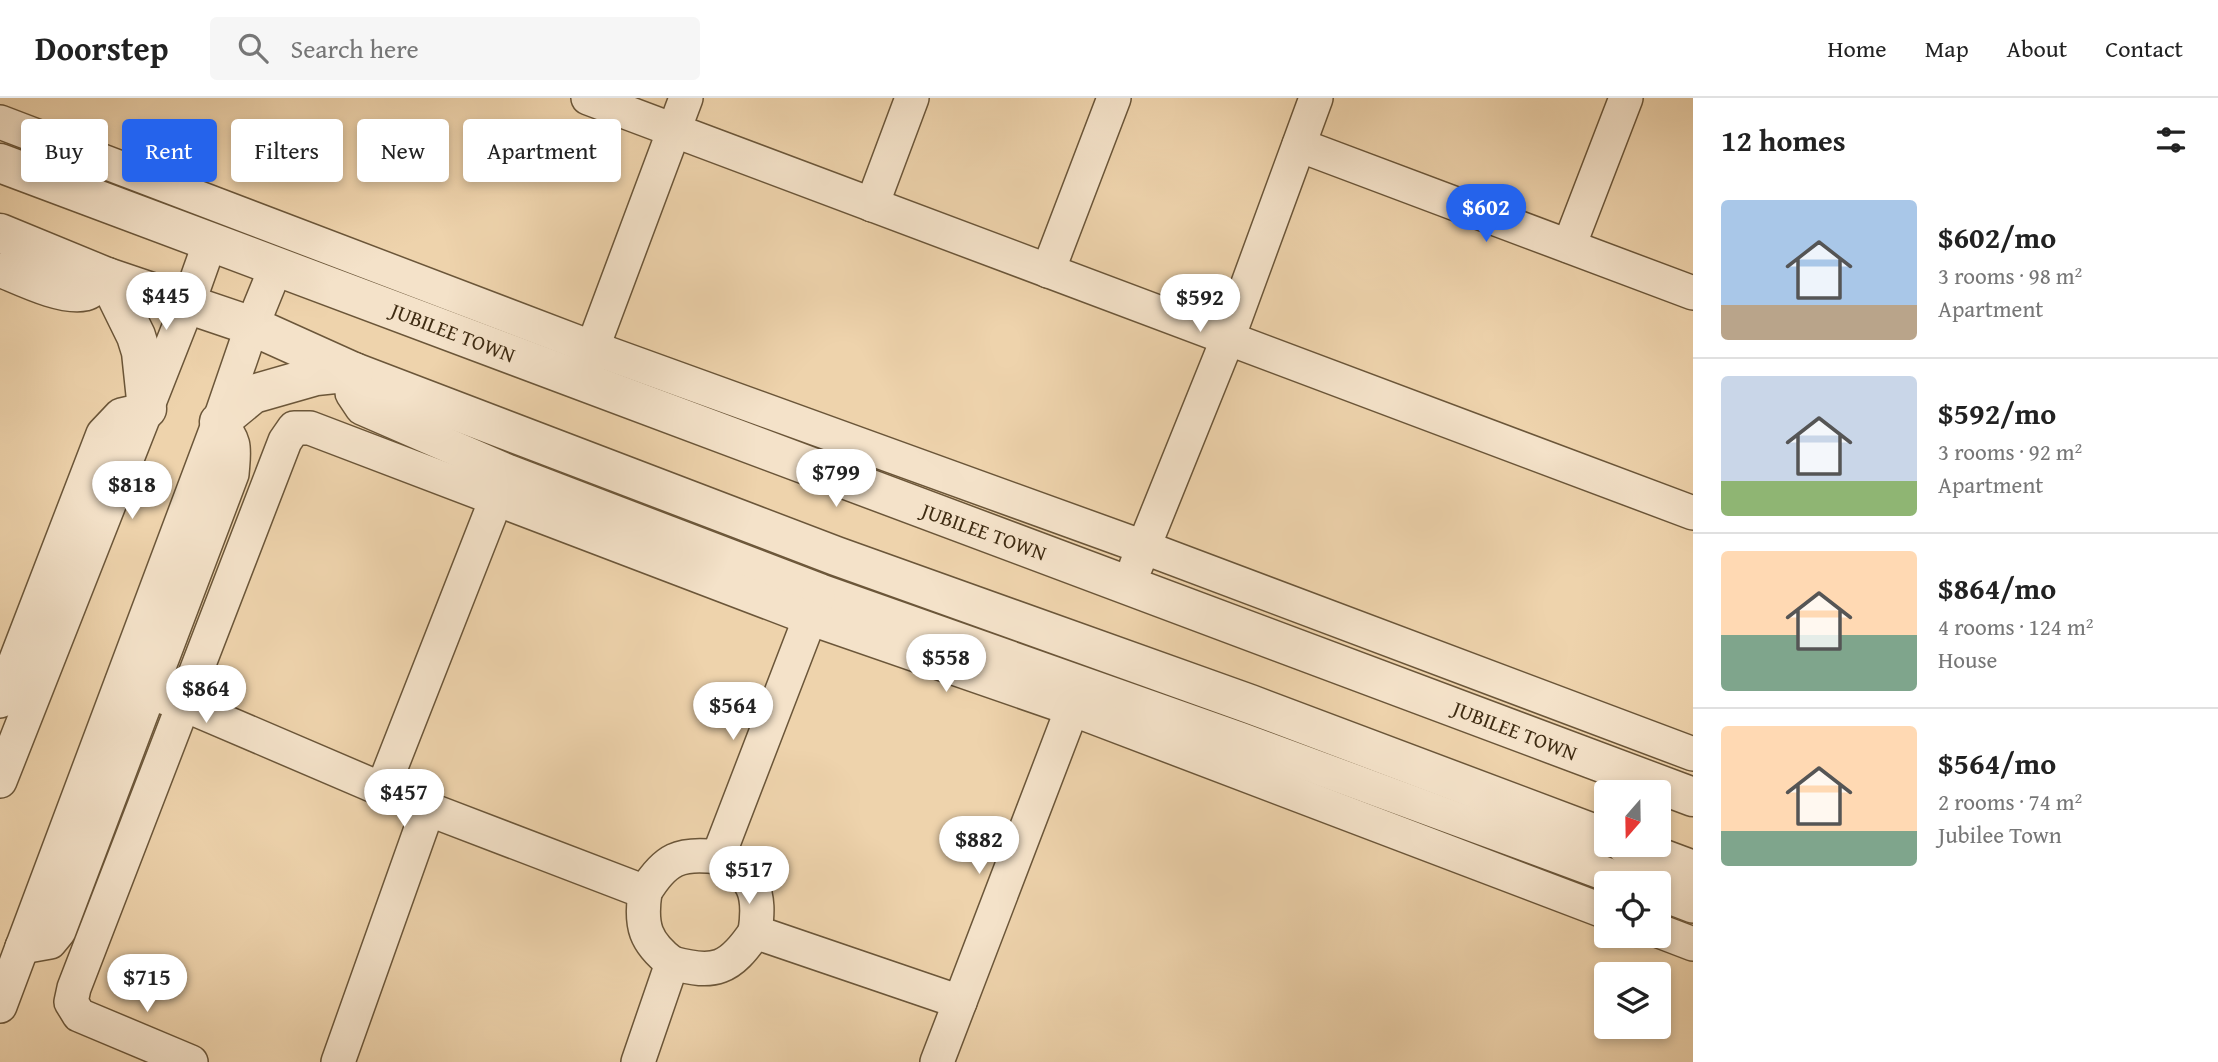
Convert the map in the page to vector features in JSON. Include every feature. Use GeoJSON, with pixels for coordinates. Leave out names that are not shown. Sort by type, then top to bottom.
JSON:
{"type":"FeatureCollection","features":[{"type":"Feature","properties":{"kind":"street"},"geometry":{"type":"LineString","coordinates":[[588,98],[1693,513]]}},
{"type":"Feature","properties":{"kind":"street"},"geometry":{"type":"LineString","coordinates":[[586,364],[686,98]]}},
{"type":"Feature","properties":{"kind":"street"},"geometry":{"type":"LineString","coordinates":[[872,205],[912,98]]}},
{"type":"Feature","properties":{"kind":"street"},"geometry":{"type":"LineString","coordinates":[[1048,271],[1114,98]]}},
{"type":"Feature","properties":{"kind":"street"},"geometry":{"type":"LineString","coordinates":[[1129,586],[1228,338],[1316,98]]}},
{"type":"Feature","properties":{"kind":"street"},"geometry":{"type":"LineString","coordinates":[[1569,246],[1626,98]]}},
{"type":"Feature","properties":{"kind":"street"},"geometry":{"type":"LineString","coordinates":[[0,122],[586,364],[1143,547],[1693,754]]}},
{"type":"Feature","properties":{"kind":"street"},"geometry":{"type":"LineString","coordinates":[[1299,145],[1693,293]]}},
{"type":"Feature","properties":{"kind":"street","name":"JUBILEE TOWN"},"geometry":{"type":"LineString","coordinates":[[0,163],[276,267],[586,364],[1129,586],[1693,797]]}},
{"type":"Feature","properties":{"kind":"street"},"geometry":{"type":"LineString","coordinates":[[0,233],[107,277],[252,326],[822,588],[1072,709],[1594,908]]}},
{"type":"Feature","properties":{"kind":"street"},"geometry":{"type":"LineString","coordinates":[[0,781],[210,242]]}},
{"type":"Feature","properties":{"kind":"street"},"geometry":{"type":"LineString","coordinates":[[0,1006],[22,947],[136,687],[219,422],[252,326],[276,267]]}},
{"type":"Feature","properties":{"kind":"street"},"geometry":{"type":"LineString","coordinates":[[0,271],[71,294],[88,294],[107,277]]}},
{"type":"Feature","properties":{"kind":"street"},"geometry":{"type":"LineString","coordinates":[[107,277],[141,352],[147,409]]}},
{"type":"Feature","properties":{"kind":"street"},"geometry":{"type":"LineString","coordinates":[[219,422],[253,394],[316,376],[354,372]]}},
{"type":"Feature","properties":{"kind":"street"},"geometry":{"type":"LineString","coordinates":[[354,372],[352,393],[362,408],[502,485]]}},
{"type":"Feature","properties":{"kind":"street"},"geometry":{"type":"LineString","coordinates":[[0,701],[103,434],[121,415],[147,409]]}},
{"type":"Feature","properties":{"kind":"street"},"geometry":{"type":"LineString","coordinates":[[191,1062],[79,1015],[71,1002],[74,988],[285,441],[294,428],[310,428],[502,485],[1594,834]]}},
{"type":"Feature","properties":{"kind":"street"},"geometry":{"type":"LineString","coordinates":[[382,790],[502,485]]}},
{"type":"Feature","properties":{"kind":"street"},"geometry":{"type":"LineString","coordinates":[[718,857],[822,588]]}},
{"type":"Feature","properties":{"kind":"street"},"geometry":{"type":"LineString","coordinates":[[136,687],[185,705],[428,809],[645,892]]}},
{"type":"Feature","properties":{"kind":"street"},"geometry":{"type":"LineString","coordinates":[[937,1062],[1072,709]]}},
{"type":"Feature","properties":{"kind":"street"},"geometry":{"type":"LineString","coordinates":[[1230,771],[1245,721]]}},
{"type":"Feature","properties":{"kind":"street"},"geometry":{"type":"LineString","coordinates":[[1245,721],[1602,871]]}},
{"type":"Feature","properties":{"kind":"street"},"geometry":{"type":"LineString","coordinates":[[338,1062],[428,809]]}},
{"type":"Feature","properties":{"kind":"street"},"geometry":{"type":"LineString","coordinates":[[695,854],[718,857],[738,868],[753,888],[759,910],[755,932],[740,954],[720,967],[698,970],[672,963],[656,951],[646,933],[642,914],[645,892],[656,874],[677,858],[695,854]]}},
{"type":"Feature","properties":{"kind":"street"},"geometry":{"type":"LineString","coordinates":[[1661,858],[1693,870]]}},
{"type":"Feature","properties":{"kind":"street"},"geometry":{"type":"LineString","coordinates":[[1671,898],[1693,906]]}},
{"type":"Feature","properties":{"kind":"street"},"geometry":{"type":"LineString","coordinates":[[755,932],[960,1002]]}},
{"type":"Feature","properties":{"kind":"street"},"geometry":{"type":"LineString","coordinates":[[1671,936],[1693,944]]}},
{"type":"Feature","properties":{"kind":"street"},"geometry":{"type":"LineString","coordinates":[[638,1062],[672,963]]}}]}
